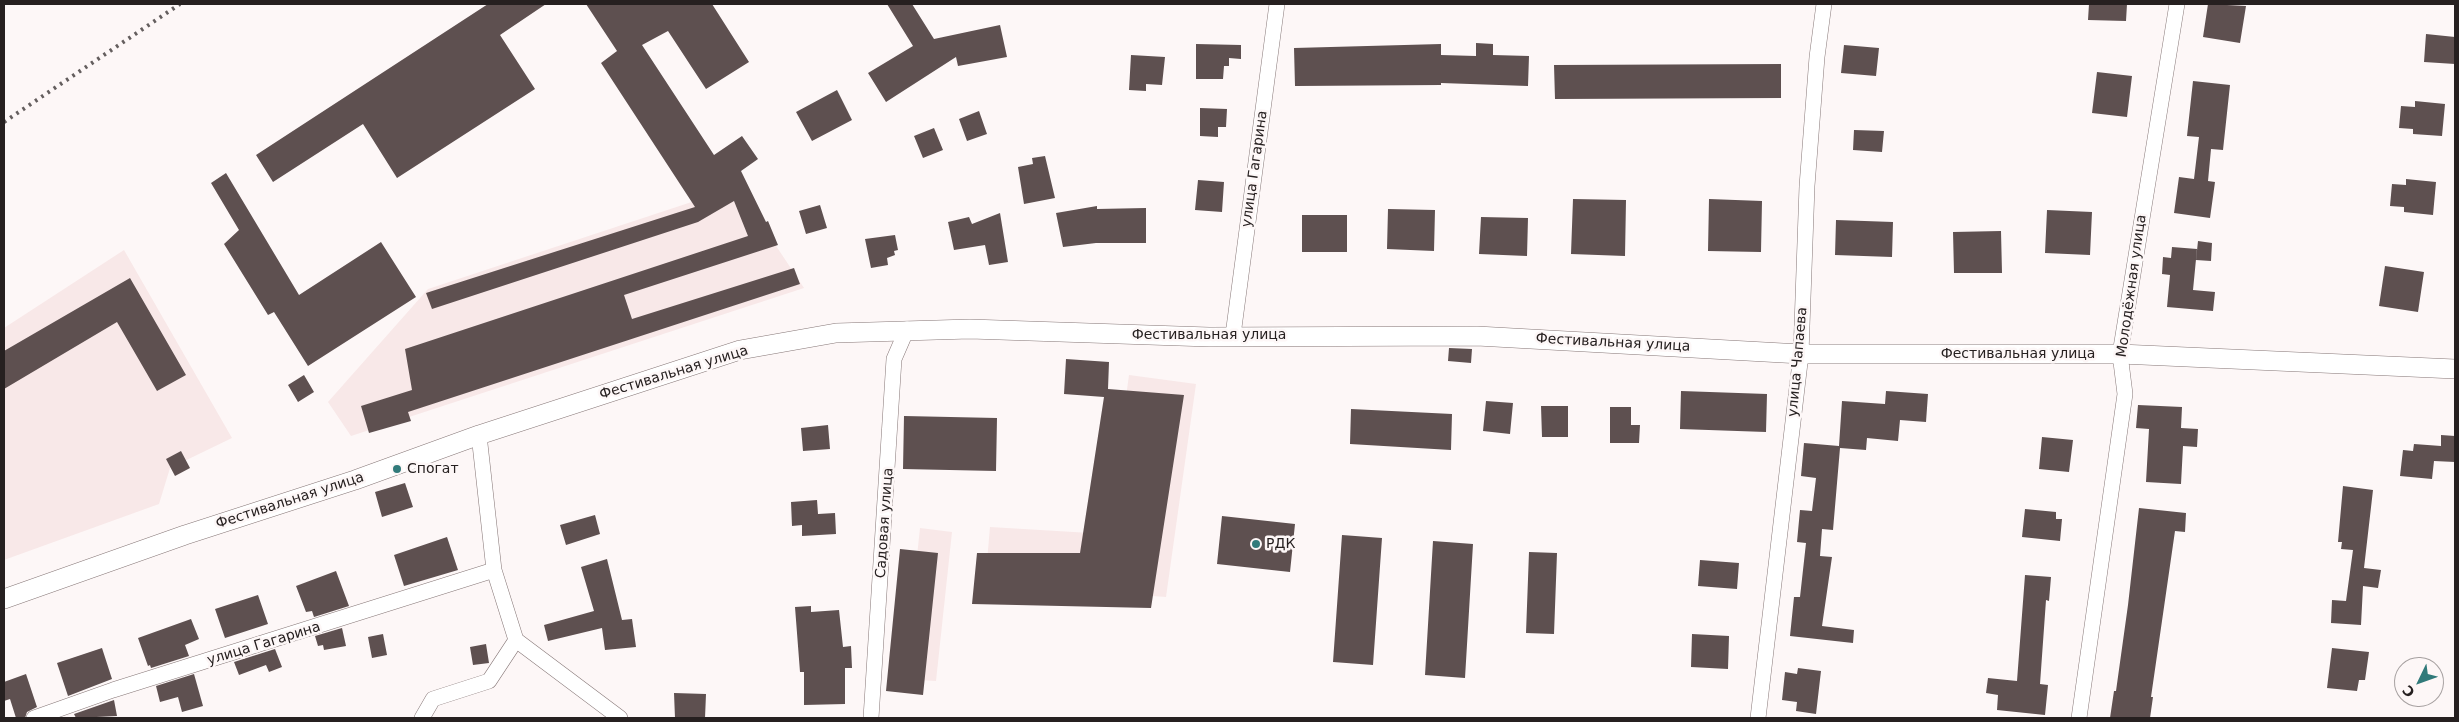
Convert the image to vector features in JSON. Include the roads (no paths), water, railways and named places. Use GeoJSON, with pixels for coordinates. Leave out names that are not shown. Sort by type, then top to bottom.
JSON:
{"type":"FeatureCollection","features":[{"type":"Feature","properties":{"kind":"street","name":"улица Гагарина"},"geometry":{"type":"LineString","coordinates":[[1233,335],[1277,4]]}},
{"type":"Feature","properties":{"kind":"street","name":"улица Чапаева"},"geometry":{"type":"LineString","coordinates":[[1758,718],[1802,354],[1807,186],[1817,57],[1824,4]]}},
{"type":"Feature","properties":{"kind":"street","name":"Молодёжная улица"},"geometry":{"type":"LineString","coordinates":[[2080,718],[2125,394],[2120,354],[2177,4]]}},
{"type":"Feature","properties":{"kind":"street","name":"Фестивальная улица"},"geometry":{"type":"LineString","coordinates":[[4,599],[185,535],[355,480],[479,435],[740,350],[836,333],[970,329],[1209,337],[1233,335],[1477,336],[1802,354],[2120,354],[2455,369]]}},
{"type":"Feature","properties":{"kind":"street","name":"Садовая улица"},"geometry":{"type":"LineString","coordinates":[[871,718],[894,359],[907,330]]}},
{"type":"Feature","properties":{"kind":"street"},"geometry":{"type":"LineString","coordinates":[[479,435],[494,570],[516,640],[620,718]]}},
{"type":"Feature","properties":{"kind":"street","name":"улица Гагарина"},"geometry":{"type":"LineString","coordinates":[[34,718],[113,690],[494,570]]}},
{"type":"Feature","properties":{"kind":"street"},"geometry":{"type":"LineString","coordinates":[[422,718],[433,699],[489,681],[516,640]]}},
{"type":"Feature","properties":{"kind":"railway"},"geometry":{"type":"LineString","coordinates":[[4,122],[180,4]]}},
{"type":"Feature","properties":{"kind":"place","name":"Спогат"},"geometry":{"type":"Point","coordinates":[397,469]}},
{"type":"Feature","properties":{"kind":"place","name":"РДК"},"geometry":{"type":"Point","coordinates":[1256,544]}}]}
